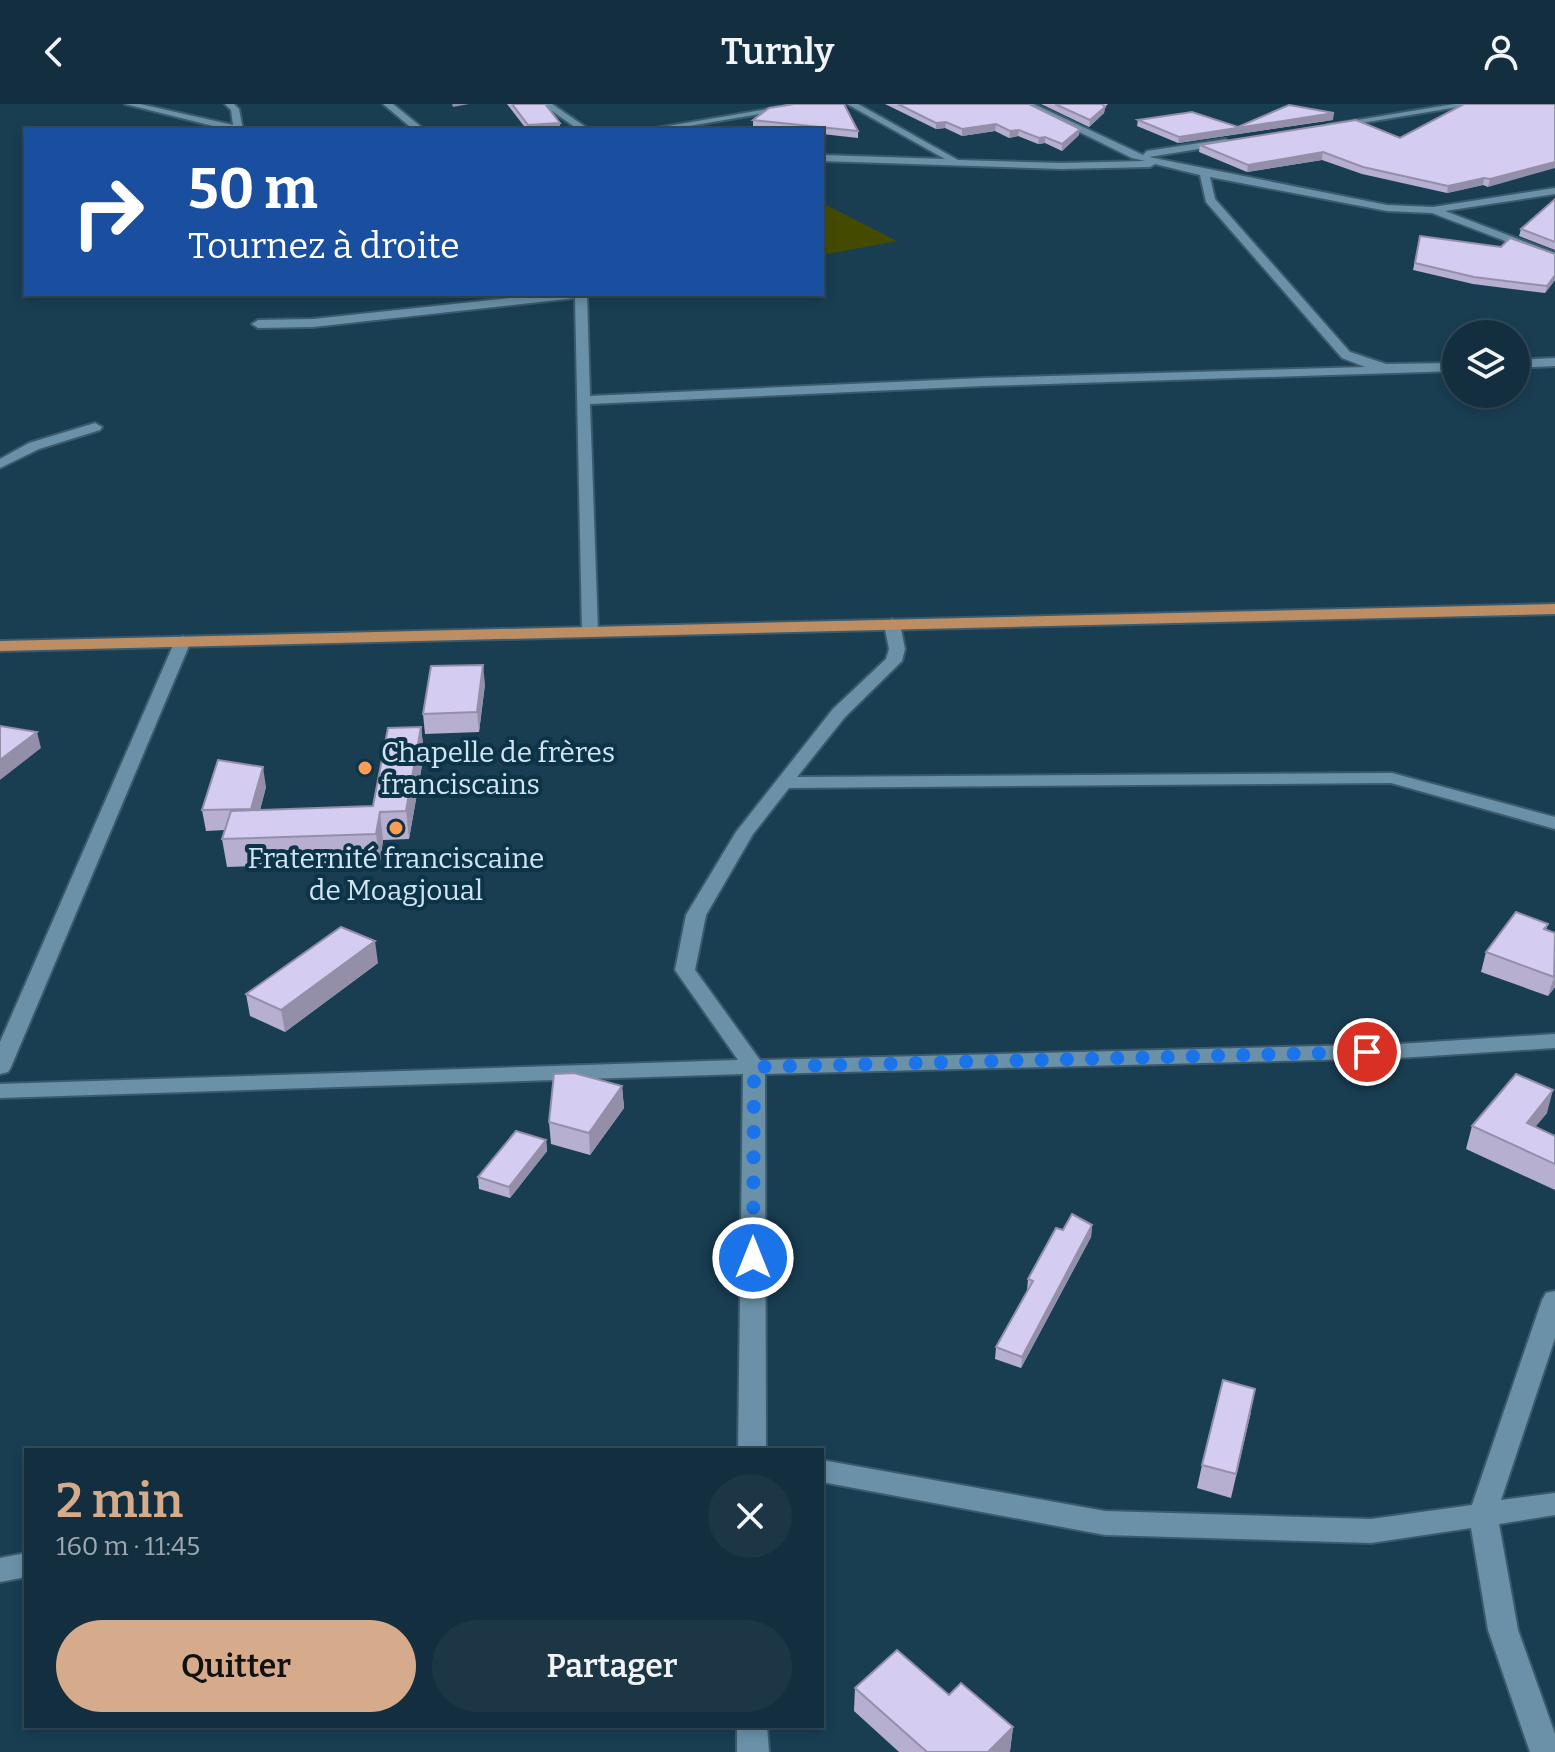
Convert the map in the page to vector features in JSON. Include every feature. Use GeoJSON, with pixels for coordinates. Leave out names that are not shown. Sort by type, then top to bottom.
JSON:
{"type":"FeatureCollection","features":[{"type":"Feature","properties":{"kind":"main road"},"geometry":{"type":"LineString","coordinates":[[0,646],[1555,609]]}},
{"type":"Feature","properties":{"kind":"street"},"geometry":{"type":"LineString","coordinates":[[129,104],[229,128]]}},
{"type":"Feature","properties":{"kind":"street"},"geometry":{"type":"LineString","coordinates":[[229,104],[235,109],[237,128]]}},
{"type":"Feature","properties":{"kind":"street"},"geometry":{"type":"LineString","coordinates":[[387,104],[417,128]]}},
{"type":"Feature","properties":{"kind":"street"},"geometry":{"type":"LineString","coordinates":[[546,104],[582,128]]}},
{"type":"Feature","properties":{"kind":"street"},"geometry":{"type":"LineString","coordinates":[[660,128],[815,104]]}},
{"type":"Feature","properties":{"kind":"street"},"geometry":{"type":"LineString","coordinates":[[851,104],[957,162]]}},
{"type":"Feature","properties":{"kind":"street"},"geometry":{"type":"LineString","coordinates":[[1027,104],[1135,156],[1204,173],[1387,208],[1433,210],[1555,191]]}},
{"type":"Feature","properties":{"kind":"street"},"geometry":{"type":"LineString","coordinates":[[1320,127],[1472,104]]}},
{"type":"Feature","properties":{"kind":"street"},"geometry":{"type":"LineString","coordinates":[[717,110],[729,116]]}},
{"type":"Feature","properties":{"kind":"street"},"geometry":{"type":"LineString","coordinates":[[1135,156],[1243,139]]}},
{"type":"Feature","properties":{"kind":"street"},"geometry":{"type":"LineString","coordinates":[[824,158],[1120,166],[1161,163]]}},
{"type":"Feature","properties":{"kind":"street"},"geometry":{"type":"LineString","coordinates":[[1204,173],[1210,200],[1346,355],[1362,364],[1388,370]]}},
{"type":"Feature","properties":{"kind":"street"},"geometry":{"type":"LineString","coordinates":[[1433,210],[1555,257]]}},
{"type":"Feature","properties":{"kind":"street"},"geometry":{"type":"LineString","coordinates":[[258,324],[313,323],[566,296]]}},
{"type":"Feature","properties":{"kind":"street"},"geometry":{"type":"LineString","coordinates":[[580,296],[590,631]]}},
{"type":"Feature","properties":{"kind":"street"},"geometry":{"type":"LineString","coordinates":[[1530,363],[1555,362]]}},
{"type":"Feature","properties":{"kind":"street"},"geometry":{"type":"LineString","coordinates":[[584,400],[983,382],[1442,368]]}},
{"type":"Feature","properties":{"kind":"street"},"geometry":{"type":"LineString","coordinates":[[0,464],[34,446],[95,427]]}},
{"type":"Feature","properties":{"kind":"street"},"geometry":{"type":"LineString","coordinates":[[752,1448],[754,1067],[685,970],[696,915],[745,832],[839,713],[894,661],[897,649],[892,624]]}},
{"type":"Feature","properties":{"kind":"street"},"geometry":{"type":"LineString","coordinates":[[0,1067],[183,641]]}},
{"type":"Feature","properties":{"kind":"street"},"geometry":{"type":"LineString","coordinates":[[785,783],[1392,778],[1555,823]]}},
{"type":"Feature","properties":{"kind":"street"},"geometry":{"type":"LineString","coordinates":[[0,1091],[754,1067],[1399,1051],[1555,1041]]}},
{"type":"Feature","properties":{"kind":"street"},"geometry":{"type":"LineString","coordinates":[[1546,1752],[1503,1630],[1483,1514],[1555,1300]]}},
{"type":"Feature","properties":{"kind":"street"},"geometry":{"type":"LineString","coordinates":[[824,1471],[1105,1523],[1371,1531],[1555,1504]]}},
{"type":"Feature","properties":{"kind":"street"},"geometry":{"type":"LineString","coordinates":[[0,1570],[24,1565]]}},
{"type":"Feature","properties":{"kind":"street"},"geometry":{"type":"LineString","coordinates":[[752,1728],[753,1752]]}},
{"type":"Feature","properties":{"kind":"green space"},"geometry":{"type":"Polygon","coordinates":[[[824,204],[897,241],[824,255],[824,204]]]}},
{"type":"Feature","properties":{"kind":"building"},"geometry":{"type":"Polygon","coordinates":[[[512,104],[545,104],[560,123],[528,125],[512,104]]]}},
{"type":"Feature","properties":{"kind":"building"},"geometry":{"type":"Polygon","coordinates":[[[794,104],[844,104],[858,131],[753,120],[769,108],[794,104]]]}},
{"type":"Feature","properties":{"kind":"building"},"geometry":{"type":"Polygon","coordinates":[[[898,104],[1029,104],[1080,129],[1062,144],[1019,130],[1010,131],[996,124],[962,129],[946,122],[936,123],[898,104]]]}},
{"type":"Feature","properties":{"kind":"building"},"geometry":{"type":"Polygon","coordinates":[[[1055,104],[1102,104],[1105,107],[1090,120],[1055,104]]]}},
{"type":"Feature","properties":{"kind":"building"},"geometry":{"type":"Polygon","coordinates":[[[1464,104],[1555,104],[1555,162],[1448,186],[1363,167],[1323,152],[1248,165],[1200,145],[1356,120],[1400,138],[1464,104]]]}},
{"type":"Feature","properties":{"kind":"building"},"geometry":{"type":"Polygon","coordinates":[[[1289,105],[1334,113],[1179,137],[1138,120],[1192,112],[1238,127],[1289,105]]]}},
{"type":"Feature","properties":{"kind":"building"},"geometry":{"type":"Polygon","coordinates":[[[1555,199],[1555,242],[1521,229],[1555,199]]]}},
{"type":"Feature","properties":{"kind":"building"},"geometry":{"type":"Polygon","coordinates":[[[1420,236],[1501,247],[1510,238],[1555,254],[1555,275],[1547,286],[1474,277],[1415,263],[1420,236]]]}},
{"type":"Feature","properties":{"kind":"building"},"geometry":{"type":"Polygon","coordinates":[[[483,665],[477,712],[423,714],[431,666],[483,665]]]}},
{"type":"Feature","properties":{"kind":"building"},"geometry":{"type":"Polygon","coordinates":[[[0,726],[37,732],[0,760],[0,726]]]}},
{"type":"Feature","properties":{"kind":"building"},"geometry":{"type":"Polygon","coordinates":[[[421,727],[406,811],[380,812],[376,834],[222,839],[231,811],[373,806],[388,728],[421,727]]]}},
{"type":"Feature","properties":{"kind":"building"},"geometry":{"type":"Polygon","coordinates":[[[218,760],[263,767],[251,809],[202,810],[218,760]]]}},
{"type":"Feature","properties":{"kind":"building"},"geometry":{"type":"Polygon","coordinates":[[[1516,912],[1548,924],[1544,929],[1555,933],[1554,977],[1486,952],[1516,912]]]}},
{"type":"Feature","properties":{"kind":"building"},"geometry":{"type":"Polygon","coordinates":[[[341,927],[375,941],[281,1010],[246,994],[341,927]]]}},
{"type":"Feature","properties":{"kind":"building"},"geometry":{"type":"Polygon","coordinates":[[[574,1073],[622,1086],[589,1133],[549,1122],[554,1074],[574,1073]]]}},
{"type":"Feature","properties":{"kind":"building"},"geometry":{"type":"Polygon","coordinates":[[[1516,1074],[1553,1090],[1527,1123],[1555,1136],[1555,1164],[1472,1126],[1516,1074]]]}},
{"type":"Feature","properties":{"kind":"building"},"geometry":{"type":"Polygon","coordinates":[[[516,1131],[546,1140],[509,1187],[478,1177],[516,1131]]]}},
{"type":"Feature","properties":{"kind":"building"},"geometry":{"type":"Polygon","coordinates":[[[1072,1214],[1092,1225],[1022,1357],[996,1347],[1033,1281],[1028,1279],[1056,1228],[1063,1230],[1072,1214]]]}},
{"type":"Feature","properties":{"kind":"building"},"geometry":{"type":"Polygon","coordinates":[[[1223,1380],[1255,1389],[1236,1474],[1202,1465],[1223,1380]]]}},
{"type":"Feature","properties":{"kind":"building"},"geometry":{"type":"Polygon","coordinates":[[[897,1650],[949,1695],[961,1683],[1013,1727],[988,1752],[927,1752],[855,1688],[897,1650]]]}},
{"type":"Feature","properties":{"kind":"place","name":"Chapelle de frères franciscains"},"geometry":{"type":"Point","coordinates":[365,768]}},
{"type":"Feature","properties":{"kind":"place","name":"Fraternité franciscaine de Moagjoual"},"geometry":{"type":"Point","coordinates":[396,828]}},
{"type":"Feature","properties":{"kind":"route"},"geometry":{"type":"LineString","coordinates":[[753,1258],[754,1067],[1367,1052]]}}]}
